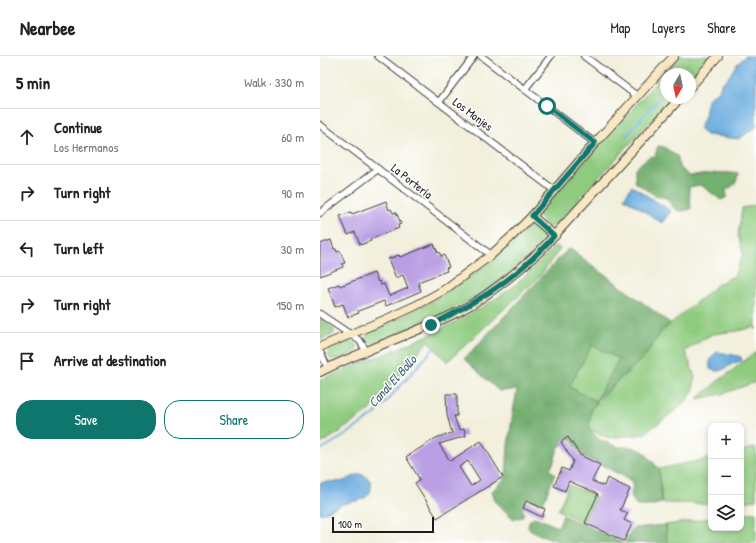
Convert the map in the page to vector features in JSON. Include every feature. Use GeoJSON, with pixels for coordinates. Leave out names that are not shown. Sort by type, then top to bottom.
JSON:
{"type":"FeatureCollection","features":[{"type":"Feature","properties":{"kind":"street","name":"Los Monjes"},"geometry":{"type":"LineString","coordinates":[[378,56],[554,190]]}},
{"type":"Feature","properties":{"kind":"street"},"geometry":{"type":"LineString","coordinates":[[439,102],[474,56]]}},
{"type":"Feature","properties":{"kind":"street"},"geometry":{"type":"LineString","coordinates":[[481,56],[595,143]]}},
{"type":"Feature","properties":{"kind":"street"},"geometry":{"type":"LineString","coordinates":[[525,89],[551,56]]}},
{"type":"Feature","properties":{"kind":"street"},"geometry":{"type":"LineString","coordinates":[[584,56],[637,96]]}},
{"type":"Feature","properties":{"kind":"street"},"geometry":{"type":"LineString","coordinates":[[320,347],[403,311],[444,290],[490,255],[532,216],[595,143],[674,56]]}},
{"type":"Feature","properties":{"kind":"street"},"geometry":{"type":"LineString","coordinates":[[696,80],[718,56]]}},
{"type":"Feature","properties":{"kind":"street"},"geometry":{"type":"LineString","coordinates":[[320,372],[431,325],[461,310],[482,298],[517,273],[540,252],[675,104]]}},
{"type":"Feature","properties":{"kind":"street","name":"La Portería"},"geometry":{"type":"LineString","coordinates":[[320,125],[490,255]]}},
{"type":"Feature","properties":{"kind":"street"},"geometry":{"type":"LineString","coordinates":[[320,213],[378,169]]}},
{"type":"Feature","properties":{"kind":"street"},"geometry":{"type":"LineString","coordinates":[[532,216],[554,236]]}},
{"type":"Feature","properties":{"kind":"street"},"geometry":{"type":"LineString","coordinates":[[320,314],[360,341],[367,352]]}},
{"type":"Feature","properties":{"kind":"street"},"geometry":{"type":"LineString","coordinates":[[320,352],[328,368]]}},
{"type":"Feature","properties":{"kind":"green space"},"geometry":{"type":"Polygon","coordinates":[[[680,56],[711,56],[696,72],[696,68],[669,68],[680,56]]]}},
{"type":"Feature","properties":{"kind":"green space"},"geometry":{"type":"Polygon","coordinates":[[[660,78],[660,104],[666,104],[554,226],[549,227],[539,218],[538,213],[660,78]]]}},
{"type":"Feature","properties":{"kind":"green space"},"geometry":{"type":"Polygon","coordinates":[[[658,146],[664,147],[678,157],[679,167],[690,176],[714,173],[733,173],[738,174],[737,180],[733,186],[726,189],[727,197],[721,200],[701,185],[689,187],[691,209],[682,211],[676,210],[667,198],[656,196],[635,182],[635,168],[649,157],[655,156],[658,146]]]}},
{"type":"Feature","properties":{"kind":"green space"},"geometry":{"type":"Polygon","coordinates":[[[756,205],[756,330],[754,327],[712,334],[685,351],[695,377],[693,391],[684,404],[644,434],[609,438],[589,430],[591,409],[645,356],[661,332],[718,284],[734,276],[743,254],[738,235],[742,208],[756,205]]]}},
{"type":"Feature","properties":{"kind":"green space"},"geometry":{"type":"Polygon","coordinates":[[[532,225],[536,226],[545,234],[545,241],[490,288],[456,308],[429,320],[375,343],[367,342],[366,338],[368,332],[406,315],[439,297],[486,266],[532,225]]]}},
{"type":"Feature","properties":{"kind":"green space"},"geometry":{"type":"Polygon","coordinates":[[[556,245],[560,249],[540,276],[447,362],[428,341],[371,409],[337,434],[320,444],[320,380],[416,341],[463,318],[507,291],[520,281],[556,245]]]}},
{"type":"Feature","properties":{"kind":"green space"},"geometry":{"type":"Polygon","coordinates":[[[569,248],[670,323],[661,332],[645,356],[596,401],[597,402],[591,409],[589,430],[600,440],[619,447],[632,447],[643,451],[659,469],[662,503],[649,506],[637,506],[631,497],[633,483],[627,478],[582,455],[570,438],[558,448],[550,470],[555,474],[543,503],[526,498],[522,509],[524,513],[522,517],[514,519],[496,503],[492,491],[506,477],[508,445],[517,390],[499,391],[464,359],[569,248]],[[592,345],[569,387],[596,401],[619,359],[592,345]]]}},
{"type":"Feature","properties":{"kind":"green space"},"geometry":{"type":"Polygon","coordinates":[[[320,318],[333,328],[334,333],[320,340],[320,318]]]}},
{"type":"Feature","properties":{"kind":"green space"},"geometry":{"type":"Polygon","coordinates":[[[351,341],[357,345],[357,350],[344,358],[330,359],[328,353],[330,349],[351,341]]]}},
{"type":"Feature","properties":{"kind":"green space"},"geometry":{"type":"Polygon","coordinates":[[[592,344],[619,359],[596,401],[569,387],[592,344]]]}},
{"type":"Feature","properties":{"kind":"green space"},"geometry":{"type":"Polygon","coordinates":[[[756,352],[756,382],[722,394],[697,399],[717,382],[756,352]]]}},
{"type":"Feature","properties":{"kind":"green space"},"geometry":{"type":"Polygon","coordinates":[[[756,447],[756,500],[744,502],[744,459],[744,450],[756,447]]]}},
{"type":"Feature","properties":{"kind":"green space"},"geometry":{"type":"Polygon","coordinates":[[[708,459],[708,504],[662,503],[659,469],[708,459]]]}},
{"type":"Feature","properties":{"kind":"green space"},"geometry":{"type":"Polygon","coordinates":[[[569,485],[596,497],[584,522],[558,510],[569,485]]]}},
{"type":"Feature","properties":{"kind":"green space"},"geometry":{"type":"Polygon","coordinates":[[[756,512],[756,543],[667,543],[666,525],[708,518],[708,531],[744,531],[744,514],[756,512]]]}},
{"type":"Feature","properties":{"kind":"green space"},"geometry":{"type":"Polygon","coordinates":[[[563,515],[624,543],[564,543],[538,534],[528,528],[529,521],[535,517],[558,527],[563,515]]]}},
{"type":"Feature","properties":{"kind":"green space"},"geometry":{"type":"Polygon","coordinates":[[[666,525],[667,543],[625,543],[633,528],[666,525]]]}},
{"type":"Feature","properties":{"kind":"water"},"geometry":{"type":"Polygon","coordinates":[[[745,56],[756,56],[756,127],[739,139],[706,135],[700,130],[708,100],[719,91],[721,84],[728,78],[737,64],[745,56]]]}},
{"type":"Feature","properties":{"kind":"water"},"geometry":{"type":"Polygon","coordinates":[[[632,186],[671,211],[662,223],[624,198],[632,186]]]}},
{"type":"Feature","properties":{"kind":"water"},"geometry":{"type":"Polygon","coordinates":[[[718,352],[741,357],[742,361],[733,363],[719,371],[710,369],[710,361],[718,352]]]}},
{"type":"Feature","properties":{"kind":"water"},"geometry":{"type":"Polygon","coordinates":[[[360,474],[370,480],[371,490],[369,495],[361,500],[345,503],[320,514],[320,483],[344,481],[360,474]]]}},
{"type":"Feature","properties":{"kind":"building"},"geometry":{"type":"Polygon","coordinates":[[[386,201],[389,210],[391,209],[393,213],[396,212],[401,224],[398,225],[399,228],[370,239],[371,241],[360,245],[355,232],[348,235],[340,216],[351,212],[352,214],[386,201]]]}},
{"type":"Feature","properties":{"kind":"building"},"geometry":{"type":"Polygon","coordinates":[[[331,240],[334,249],[336,249],[337,252],[340,251],[345,263],[342,264],[343,267],[320,276],[320,244],[331,240]]]}},
{"type":"Feature","properties":{"kind":"building"},"geometry":{"type":"Polygon","coordinates":[[[434,244],[438,253],[439,252],[441,256],[444,255],[449,267],[446,268],[447,271],[418,282],[421,291],[386,306],[384,301],[358,311],[359,313],[348,317],[343,304],[335,307],[328,288],[339,284],[340,286],[374,273],[378,282],[379,281],[381,285],[384,284],[389,296],[408,288],[403,275],[396,278],[388,259],[399,255],[400,257],[434,244]]]}},
{"type":"Feature","properties":{"kind":"building"},"geometry":{"type":"Polygon","coordinates":[[[446,394],[457,394],[457,416],[454,416],[459,430],[464,429],[466,436],[439,444],[450,461],[481,441],[503,477],[437,518],[415,483],[420,480],[406,457],[436,438],[452,433],[447,415],[446,394]],[[468,461],[459,467],[471,486],[480,480],[468,461]]]}},
{"type":"Feature","properties":{"kind":"building"},"geometry":{"type":"Polygon","coordinates":[[[568,437],[580,455],[600,465],[592,481],[604,486],[607,478],[630,489],[620,510],[628,513],[624,520],[632,524],[624,541],[585,523],[598,494],[569,481],[565,491],[554,486],[562,468],[569,471],[573,461],[561,442],[568,437]]]}},
{"type":"Feature","properties":{"kind":"building"},"geometry":{"type":"Polygon","coordinates":[[[526,501],[545,509],[542,517],[523,508],[526,501]]]}},
{"type":"Feature","properties":{"kind":"waterway","name":"Canal El Bollo"},"geometry":{"type":"LineString","coordinates":[[626,136],[660,97]]}},
{"type":"Feature","properties":{"kind":"waterway","name":"Canal El Bollo"},"geometry":{"type":"LineString","coordinates":[[320,450],[344,436],[375,414],[434,348]]}},
{"type":"Feature","properties":{"kind":"route"},"geometry":{"type":"LineString","coordinates":[[431,325],[461,310],[498,288],[540,252],[554,236],[532,216],[595,143],[547,106]]}}]}
